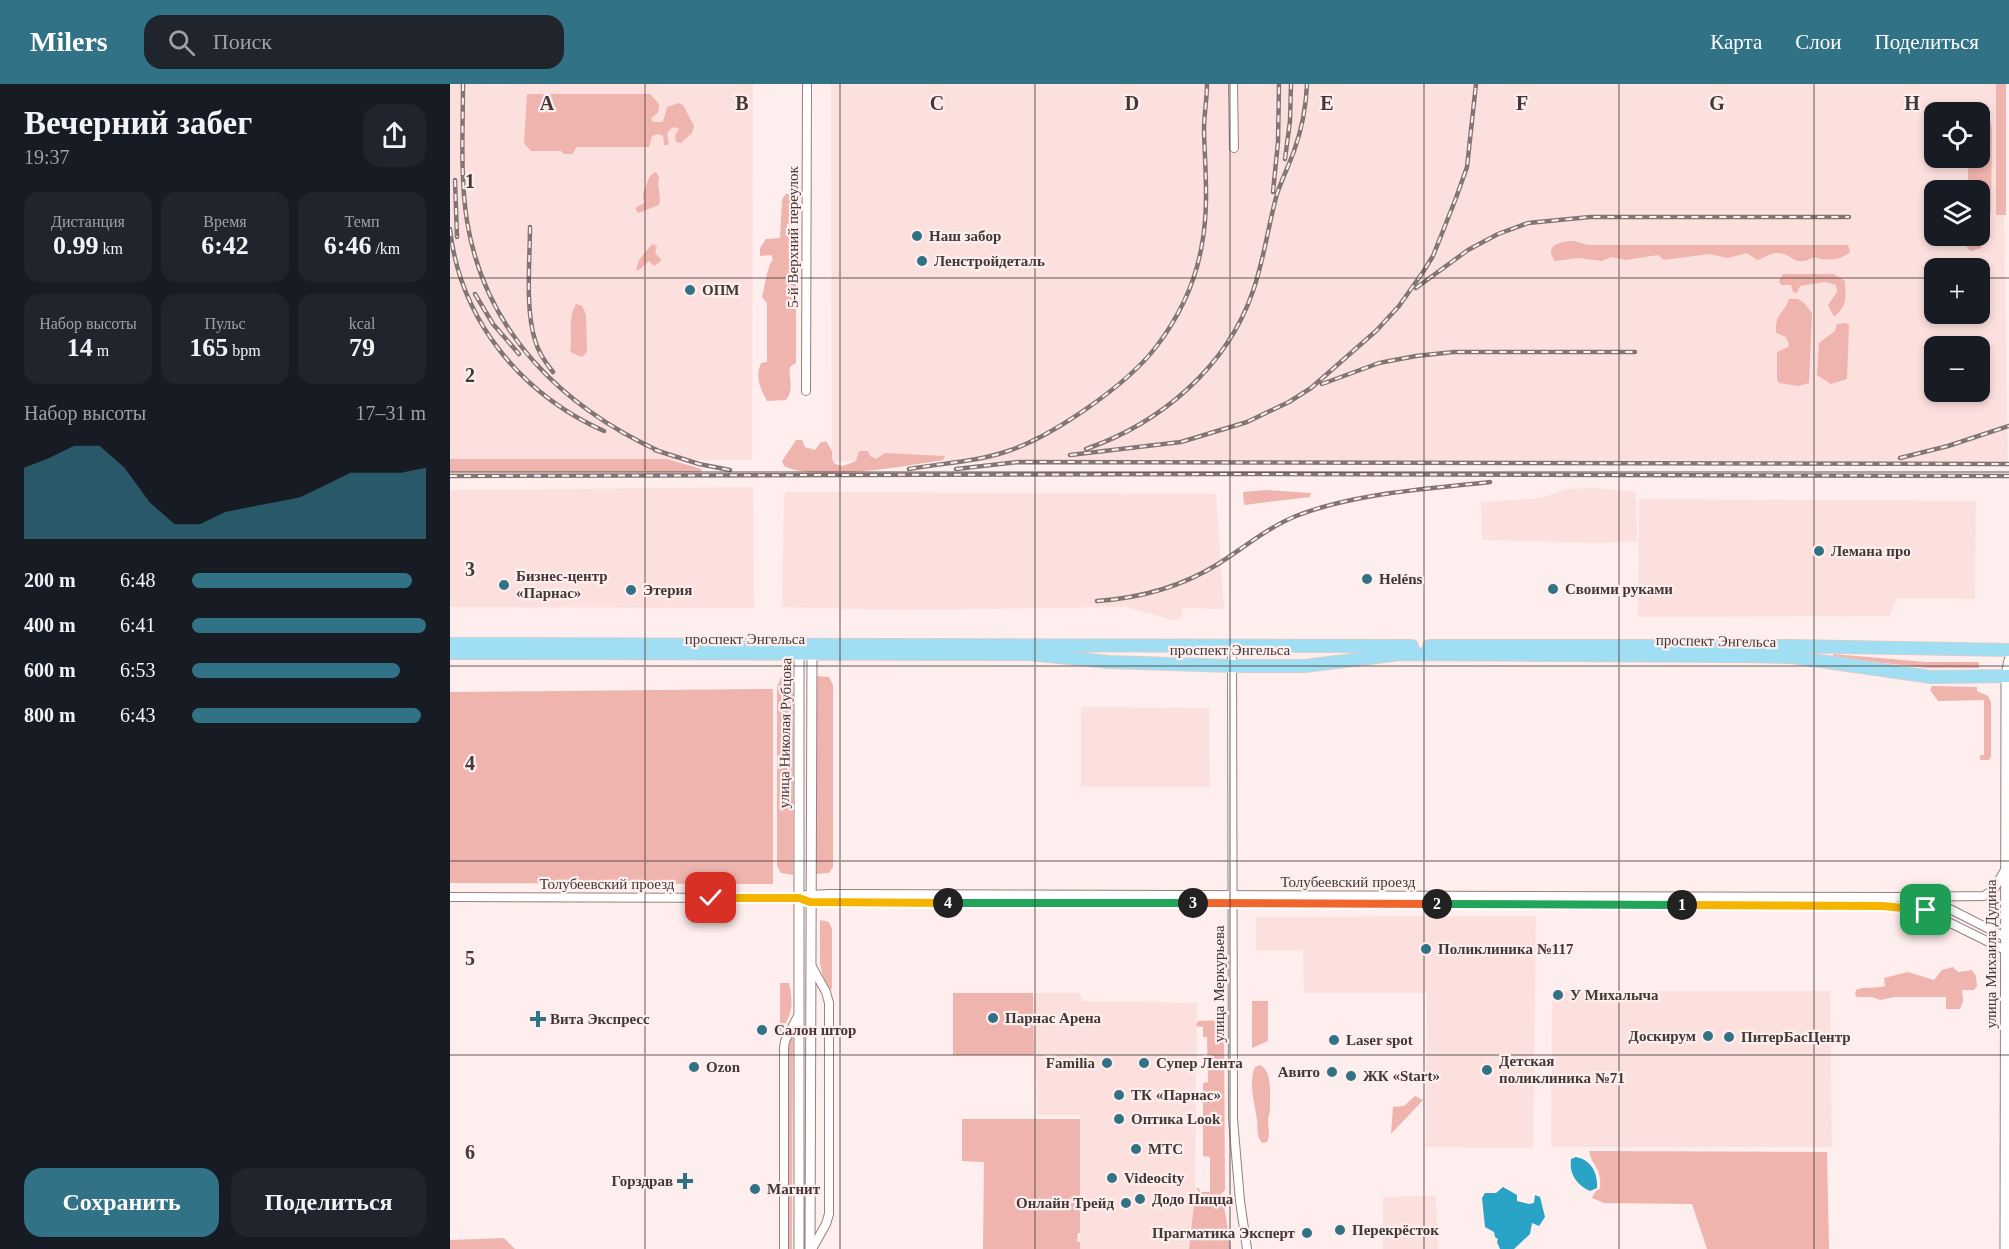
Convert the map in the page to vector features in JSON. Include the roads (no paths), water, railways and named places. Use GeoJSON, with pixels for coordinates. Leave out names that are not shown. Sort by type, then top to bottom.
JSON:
{"type":"FeatureCollection","features":[{"type":"Feature","properties":{"kind":"main road","name":"проспект Энгельса"},"geometry":{"type":"LineString","coordinates":[[450,644],[1029,654],[1109,662],[1232,666],[1305,666],[1400,654],[1792,657],[1931,676],[2008,676]]}},
{"type":"Feature","properties":{"kind":"main road","name":"проспект Энгельса"},"geometry":{"type":"LineString","coordinates":[[450,653],[1232,645],[1791,646],[2009,650]]}},
{"type":"Feature","properties":{"kind":"street","name":"5-й Верхний переулок"},"geometry":{"type":"LineString","coordinates":[[806,391],[807,84]]}},
{"type":"Feature","properties":{"kind":"street"},"geometry":{"type":"LineString","coordinates":[[1233,84],[1234,147]]}},
{"type":"Feature","properties":{"kind":"street","name":"улица Меркурьева"},"geometry":{"type":"LineString","coordinates":[[1232,645],[1233,1119],[1247,1249]]}},
{"type":"Feature","properties":{"kind":"street","name":"улица Николая Рубцова"},"geometry":{"type":"LineString","coordinates":[[799,1249],[799,898],[805,651]]}},
{"type":"Feature","properties":{"kind":"street","name":"улица Николая Рубцова"},"geometry":{"type":"LineString","coordinates":[[805,651],[810,898],[811,1249]]}},
{"type":"Feature","properties":{"kind":"street","name":"улица Михаила Дудина"},"geometry":{"type":"LineString","coordinates":[[2005,1249],[2009,660]]}},
{"type":"Feature","properties":{"kind":"street","name":"Толубеевский проезд"},"geometry":{"type":"LineString","coordinates":[[450,897],[1233,899],[1984,896],[1994,889],[2006,868]]}},
{"type":"Feature","properties":{"kind":"street","name":"Толубеевский проезд"},"geometry":{"type":"LineString","coordinates":[[1897,897],[1942,905],[2007,939]]}},
{"type":"Feature","properties":{"kind":"street","name":"Толубеевский проезд"},"geometry":{"type":"LineString","coordinates":[[1233,899],[1909,907],[1938,915],[2008,951]]}},
{"type":"Feature","properties":{"kind":"street"},"geometry":{"type":"LineString","coordinates":[[810,963],[826,992],[829,1003],[829,1214],[826,1224],[811,1249]]}},
{"type":"Feature","properties":{"kind":"street"},"geometry":{"type":"LineString","coordinates":[[784,1249],[784,1048],[788,1034],[800,1013]]}},
{"type":"Feature","properties":{"kind":"water"},"geometry":{"type":"Polygon","coordinates":[[[1576,1157],[1586,1161],[1593,1168],[1597,1188],[1590,1191],[1574,1178],[1571,1159],[1576,1157]]]}},
{"type":"Feature","properties":{"kind":"water"},"geometry":{"type":"Polygon","coordinates":[[[1503,1187],[1517,1195],[1517,1201],[1529,1204],[1534,1203],[1535,1195],[1540,1197],[1545,1217],[1539,1226],[1532,1223],[1530,1234],[1514,1249],[1500,1249],[1494,1232],[1485,1227],[1482,1198],[1485,1193],[1496,1193],[1503,1187]]]}},
{"type":"Feature","properties":{"kind":"railway"},"geometry":{"type":"LineString","coordinates":[[463,84],[463,170],[467,221],[476,261],[491,298],[510,331],[534,361],[561,388],[591,413],[661,452]]}},
{"type":"Feature","properties":{"kind":"railway"},"geometry":{"type":"LineString","coordinates":[[909,469],[984,458],[1026,444],[1088,408],[1127,377],[1156,347],[1185,298],[1196,271],[1202,244],[1206,201],[1204,130],[1207,84]]}},
{"type":"Feature","properties":{"kind":"railway"},"geometry":{"type":"LineString","coordinates":[[1273,192],[1278,142],[1279,84]]}},
{"type":"Feature","properties":{"kind":"railway"},"geometry":{"type":"LineString","coordinates":[[1285,159],[1290,121],[1291,84]]}},
{"type":"Feature","properties":{"kind":"railway"},"geometry":{"type":"LineString","coordinates":[[1086,449],[1114,438],[1165,408],[1209,368],[1226,344],[1241,319],[1257,279],[1277,194],[1299,134],[1305,110],[1307,84]]}},
{"type":"Feature","properties":{"kind":"railway"},"geometry":{"type":"LineString","coordinates":[[1070,455],[1181,442],[1247,422],[1289,402],[1311,388],[1376,331],[1399,306],[1433,256],[1467,167],[1476,84]]}},
{"type":"Feature","properties":{"kind":"railway"},"geometry":{"type":"LineString","coordinates":[[455,180],[457,237]]}},
{"type":"Feature","properties":{"kind":"railway"},"geometry":{"type":"LineString","coordinates":[[1416,288],[1468,250],[1498,234],[1528,223],[1590,217],[1849,217]]}},
{"type":"Feature","properties":{"kind":"railway"},"geometry":{"type":"LineString","coordinates":[[530,227],[529,299],[532,328],[538,349],[553,372]]}},
{"type":"Feature","properties":{"kind":"railway"},"geometry":{"type":"LineString","coordinates":[[450,229],[456,262],[467,294],[481,323],[500,350],[521,375],[546,397],[604,431]]}},
{"type":"Feature","properties":{"kind":"railway"},"geometry":{"type":"LineString","coordinates":[[475,294],[493,324],[519,354]]}},
{"type":"Feature","properties":{"kind":"railway"},"geometry":{"type":"LineString","coordinates":[[1322,384],[1379,363],[1454,352],[1635,352]]}},
{"type":"Feature","properties":{"kind":"railway"},"geometry":{"type":"LineString","coordinates":[[1900,458],[1948,446],[2009,426]]}},
{"type":"Feature","properties":{"kind":"railway"},"geometry":{"type":"LineString","coordinates":[[655,450],[699,464],[730,470]]}},
{"type":"Feature","properties":{"kind":"railway"},"geometry":{"type":"LineString","coordinates":[[956,469],[1018,462],[2009,464]]}},
{"type":"Feature","properties":{"kind":"railway"},"geometry":{"type":"LineString","coordinates":[[450,476],[1246,474],[2009,476]]}},
{"type":"Feature","properties":{"kind":"railway"},"geometry":{"type":"LineString","coordinates":[[1097,601],[1145,594],[1190,579],[1218,564],[1275,526],[1319,508],[1392,493],[1490,482]]}},
{"type":"Feature","properties":{"kind":"place","name":"Наш забор"},"geometry":{"type":"Point","coordinates":[917,236]}},
{"type":"Feature","properties":{"kind":"place","name":"Ленстройдеталь"},"geometry":{"type":"Point","coordinates":[922,261]}},
{"type":"Feature","properties":{"kind":"place","name":"ОПМ"},"geometry":{"type":"Point","coordinates":[690,290]}},
{"type":"Feature","properties":{"kind":"place","name":"Лемана про"},"geometry":{"type":"Point","coordinates":[1819,551]}},
{"type":"Feature","properties":{"kind":"place","name":"Heléns"},"geometry":{"type":"Point","coordinates":[1367,579]}},
{"type":"Feature","properties":{"kind":"place","name":"Бизнес-центр «Парнас»"},"geometry":{"type":"Point","coordinates":[504,585]}},
{"type":"Feature","properties":{"kind":"place","name":"Своими руками"},"geometry":{"type":"Point","coordinates":[1553,589]}},
{"type":"Feature","properties":{"kind":"place","name":"Этерия"},"geometry":{"type":"Point","coordinates":[631,590]}},
{"type":"Feature","properties":{"kind":"place","name":"Поликлиника №117"},"geometry":{"type":"Point","coordinates":[1426,949]}},
{"type":"Feature","properties":{"kind":"place","name":"У Михалыча"},"geometry":{"type":"Point","coordinates":[1558,995]}},
{"type":"Feature","properties":{"kind":"place","name":"Парнас Арена"},"geometry":{"type":"Point","coordinates":[993,1018]}},
{"type":"Feature","properties":{"kind":"place","name":"Вита Экспресс"},"geometry":{"type":"Point","coordinates":[538,1019]}},
{"type":"Feature","properties":{"kind":"place","name":"Салон штор"},"geometry":{"type":"Point","coordinates":[762,1030]}},
{"type":"Feature","properties":{"kind":"place","name":"Доскирум"},"geometry":{"type":"Point","coordinates":[1708,1036]}},
{"type":"Feature","properties":{"kind":"place","name":"ПитерБасЦентр"},"geometry":{"type":"Point","coordinates":[1729,1037]}},
{"type":"Feature","properties":{"kind":"place","name":"Laser spot"},"geometry":{"type":"Point","coordinates":[1334,1040]}},
{"type":"Feature","properties":{"kind":"place","name":"Familia"},"geometry":{"type":"Point","coordinates":[1107,1063]}},
{"type":"Feature","properties":{"kind":"place","name":"Супер Лента"},"geometry":{"type":"Point","coordinates":[1144,1063]}},
{"type":"Feature","properties":{"kind":"place","name":"Ozon"},"geometry":{"type":"Point","coordinates":[694,1067]}},
{"type":"Feature","properties":{"kind":"place","name":"Детская поликлиника №71"},"geometry":{"type":"Point","coordinates":[1487,1070]}},
{"type":"Feature","properties":{"kind":"place","name":"Авито"},"geometry":{"type":"Point","coordinates":[1332,1072]}},
{"type":"Feature","properties":{"kind":"place","name":"ЖК «Start»"},"geometry":{"type":"Point","coordinates":[1351,1076]}},
{"type":"Feature","properties":{"kind":"place","name":"ТК «Парнас»"},"geometry":{"type":"Point","coordinates":[1119,1095]}},
{"type":"Feature","properties":{"kind":"place","name":"Оптика Look"},"geometry":{"type":"Point","coordinates":[1119,1119]}},
{"type":"Feature","properties":{"kind":"place","name":"МТС"},"geometry":{"type":"Point","coordinates":[1136,1149]}},
{"type":"Feature","properties":{"kind":"place","name":"Videocity"},"geometry":{"type":"Point","coordinates":[1112,1178]}},
{"type":"Feature","properties":{"kind":"place","name":"Горздрав"},"geometry":{"type":"Point","coordinates":[685,1181]}},
{"type":"Feature","properties":{"kind":"place","name":"Магнит"},"geometry":{"type":"Point","coordinates":[755,1189]}},
{"type":"Feature","properties":{"kind":"place","name":"Додо Пицца"},"geometry":{"type":"Point","coordinates":[1140,1199]}},
{"type":"Feature","properties":{"kind":"place","name":"Онлайн Трейд"},"geometry":{"type":"Point","coordinates":[1126,1203]}},
{"type":"Feature","properties":{"kind":"place","name":"Перекрёсток"},"geometry":{"type":"Point","coordinates":[1340,1230]}},
{"type":"Feature","properties":{"kind":"place","name":"Прагматика Эксперт"},"geometry":{"type":"Point","coordinates":[1307,1233]}}]}
